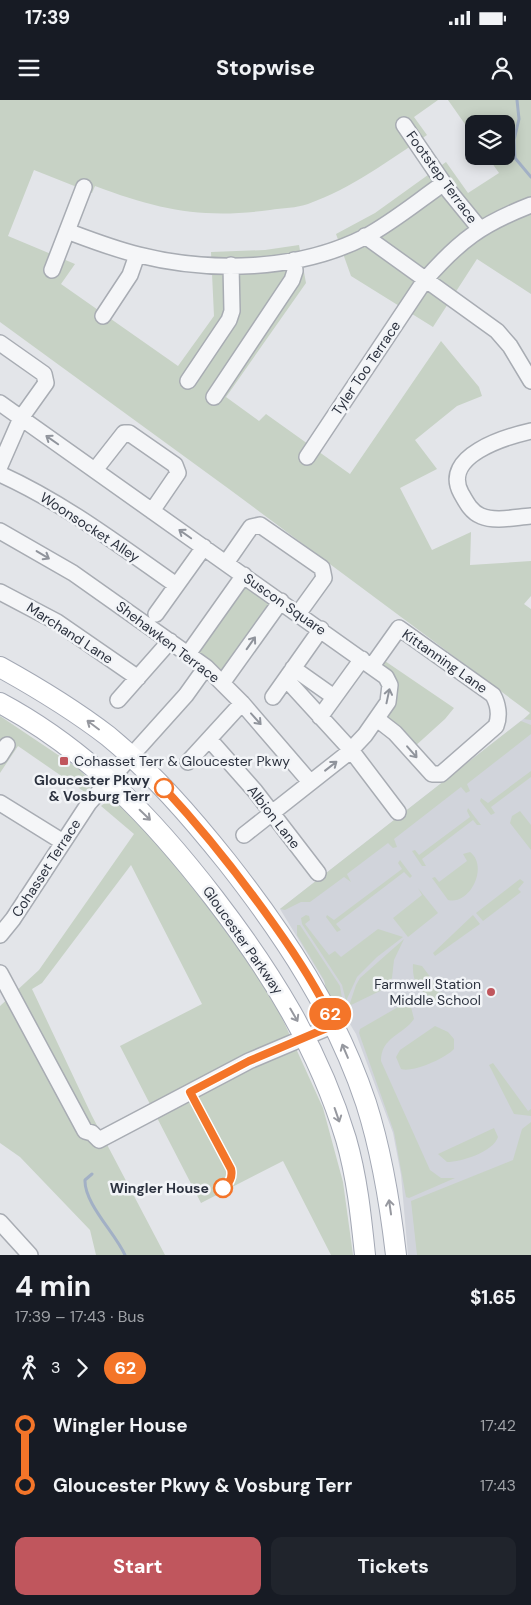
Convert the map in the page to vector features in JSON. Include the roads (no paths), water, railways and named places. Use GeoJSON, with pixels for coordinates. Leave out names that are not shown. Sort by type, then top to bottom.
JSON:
{"type":"FeatureCollection","features":[{"type":"Feature","properties":{"kind":"main road"},"geometry":{"type":"LineString","coordinates":[[0,667],[79,714],[131,756],[200,827],[251,892],[317,991],[354,1069],[377,1142],[390,1205],[396,1255]]}},
{"type":"Feature","properties":{"kind":"main road","name":"Gloucester Parkway"},"geometry":{"type":"LineString","coordinates":[[0,703],[66,744],[110,781],[153,823],[225,912],[270,974],[306,1038],[330,1094],[346,1140],[359,1205],[365,1255]]}},
{"type":"Feature","properties":{"kind":"street","name":"Footstep Terrace"},"geometry":{"type":"LineString","coordinates":[[404,125],[444,184],[480,229]]}},
{"type":"Feature","properties":{"kind":"street"},"geometry":{"type":"LineString","coordinates":[[67,231],[137,255],[175,262],[231,265],[294,260],[330,251],[365,236],[444,184]]}},
{"type":"Feature","properties":{"kind":"street"},"geometry":{"type":"LineString","coordinates":[[52,270],[84,187]]}},
{"type":"Feature","properties":{"kind":"street","name":"Tyler Too Terrace"},"geometry":{"type":"LineString","coordinates":[[306,457],[425,280],[451,251],[480,229],[502,216],[531,205]]}},
{"type":"Feature","properties":{"kind":"street"},"geometry":{"type":"LineString","coordinates":[[365,236],[497,331],[511,348],[531,381]]}},
{"type":"Feature","properties":{"kind":"street"},"geometry":{"type":"LineString","coordinates":[[103,316],[130,275],[137,255]]}},
{"type":"Feature","properties":{"kind":"street"},"geometry":{"type":"LineString","coordinates":[[214,398],[292,280],[294,260]]}},
{"type":"Feature","properties":{"kind":"street"},"geometry":{"type":"LineString","coordinates":[[188,381],[229,320],[232,304],[231,265]]}},
{"type":"Feature","properties":{"kind":"street"},"geometry":{"type":"LineString","coordinates":[[0,343],[46,378],[46,383],[21,418],[0,466]]}},
{"type":"Feature","properties":{"kind":"street","name":"Suscon Square"},"geometry":{"type":"LineString","coordinates":[[0,403],[367,662],[386,678],[390,693],[388,702],[377,719],[351,750],[244,835]]}},
{"type":"Feature","properties":{"kind":"street"},"geometry":{"type":"LineString","coordinates":[[531,431],[479,450],[461,465],[458,482],[468,505],[480,516],[488,518],[531,516]]}},
{"type":"Feature","properties":{"kind":"street"},"geometry":{"type":"LineString","coordinates":[[95,470],[124,433],[129,433],[175,465],[178,473],[152,510]]}},
{"type":"Feature","properties":{"kind":"street","name":"Woonsocket Alley"},"geometry":{"type":"LineString","coordinates":[[0,474],[44,496],[76,515],[176,585]]}},
{"type":"Feature","properties":{"kind":"street"},"geometry":{"type":"LineString","coordinates":[[226,563],[251,527],[260,525],[322,568],[324,578],[298,614]]}},
{"type":"Feature","properties":{"kind":"street","name":"Shehawken Terrace"},"geometry":{"type":"LineString","coordinates":[[0,531],[73,573],[206,667],[242,703],[310,782]]}},
{"type":"Feature","properties":{"kind":"street"},"geometry":{"type":"LineString","coordinates":[[156,614],[204,547]]}},
{"type":"Feature","properties":{"kind":"street"},"geometry":{"type":"LineString","coordinates":[[188,654],[244,575]]}},
{"type":"Feature","properties":{"kind":"street","name":"Marchand Lane"},"geometry":{"type":"LineString","coordinates":[[0,592],[57,622],[138,678]]}},
{"type":"Feature","properties":{"kind":"street"},"geometry":{"type":"LineString","coordinates":[[223,682],[281,601]]}},
{"type":"Feature","properties":{"kind":"street","name":"Kittanning Lane"},"geometry":{"type":"LineString","coordinates":[[367,662],[399,628],[493,695],[497,704],[498,720],[496,726],[436,776],[432,774],[395,733],[377,719]]}},
{"type":"Feature","properties":{"kind":"street"},"geometry":{"type":"LineString","coordinates":[[273,697],[320,630]]}},
{"type":"Feature","properties":{"kind":"street"},"geometry":{"type":"LineString","coordinates":[[118,700],[170,641]]}},
{"type":"Feature","properties":{"kind":"street"},"geometry":{"type":"LineString","coordinates":[[320,717],[334,697],[367,662]]}},
{"type":"Feature","properties":{"kind":"street","name":"Cohasset Terrace"},"geometry":{"type":"LineString","coordinates":[[0,935],[89,803],[186,695],[206,667]]}},
{"type":"Feature","properties":{"kind":"street"},"geometry":{"type":"LineString","coordinates":[[290,673],[334,697]]}},
{"type":"Feature","properties":{"kind":"street"},"geometry":{"type":"LineString","coordinates":[[290,673],[320,717],[351,750],[398,812]]}},
{"type":"Feature","properties":{"kind":"street"},"geometry":{"type":"LineString","coordinates":[[188,762],[242,703]]}},
{"type":"Feature","properties":{"kind":"street","name":"Albion Lane"},"geometry":{"type":"LineString","coordinates":[[209,740],[272,814],[318,873]]}},
{"type":"Feature","properties":{"kind":"street"},"geometry":{"type":"LineString","coordinates":[[0,803],[63,842]]}},
{"type":"Feature","properties":{"kind":"street"},"geometry":{"type":"LineString","coordinates":[[0,973],[84,1131],[92,1133],[98,1140],[249,1061],[334,1025]]}},
{"type":"Feature","properties":{"kind":"street"},"geometry":{"type":"LineString","coordinates":[[0,1222],[30,1255]]}},
{"type":"Feature","properties":{"kind":"waterway"},"geometry":{"type":"LineString","coordinates":[[517,100],[519,119],[514,140],[515,158],[531,177]]}},
{"type":"Feature","properties":{"kind":"waterway"},"geometry":{"type":"LineString","coordinates":[[92,1174],[85,1180],[89,1198],[125,1255]]}},
{"type":"Feature","properties":{"kind":"place","name":"Cohasset Terr & Gloucester Pkwy"},"geometry":{"type":"Point","coordinates":[64,761]}},
{"type":"Feature","properties":{"kind":"place","name":"Gloucester Pkwy & Vosburg Terr"},"geometry":{"type":"Point","coordinates":[164,788]}},
{"type":"Feature","properties":{"kind":"place","name":"Farmwell Station Middle School"},"geometry":{"type":"Point","coordinates":[491,992]}},
{"type":"Feature","properties":{"kind":"place","name":"Wingler House"},"geometry":{"type":"Point","coordinates":[223,1188]}}]}
